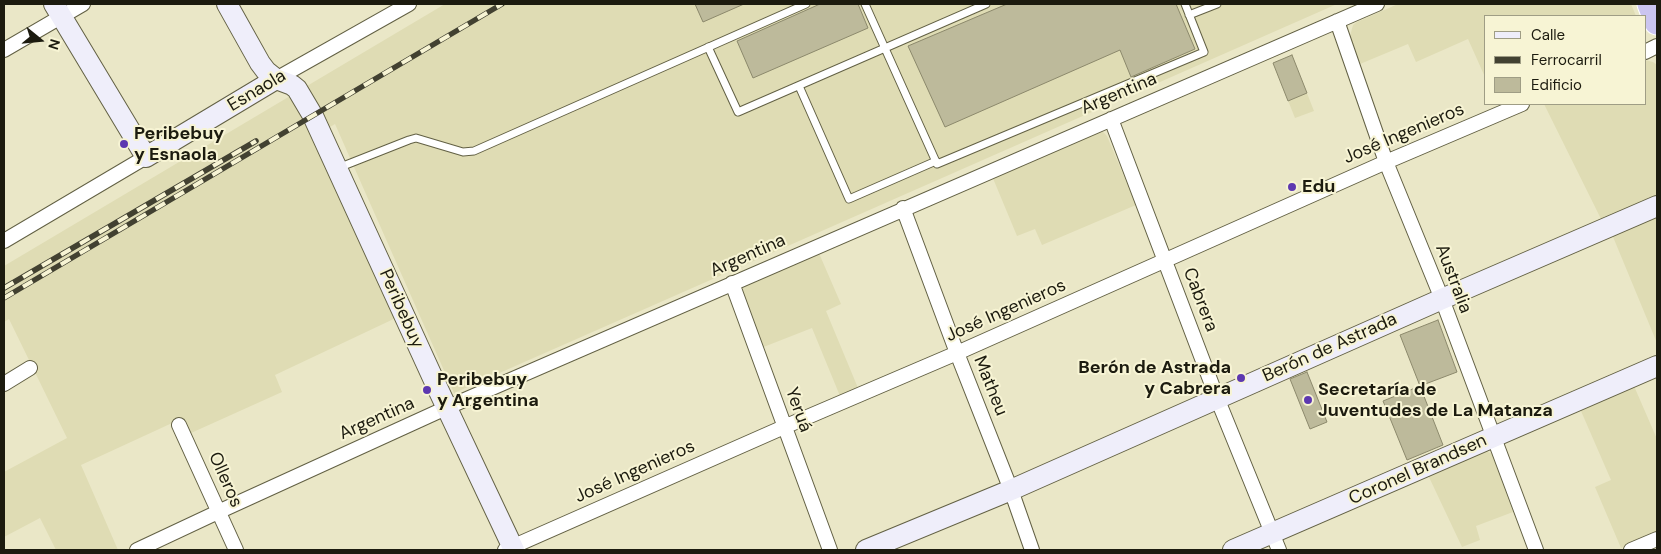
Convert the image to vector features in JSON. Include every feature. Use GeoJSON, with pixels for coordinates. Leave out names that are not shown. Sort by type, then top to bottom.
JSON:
{"type":"FeatureCollection","features":[{"type":"Feature","properties":{"kind":"highway"},"geometry":{"type":"LineString","coordinates":[[1650,4],[1657,22]]}},
{"type":"Feature","properties":{"kind":"street"},"geometry":{"type":"LineString","coordinates":[[4,50],[58,10],[83,4]]}},
{"type":"Feature","properties":{"kind":"street","name":"Peribebuy"},"geometry":{"type":"LineString","coordinates":[[228,4],[266,71],[276,79],[297,89],[313,116],[510,549]]}},
{"type":"Feature","properties":{"kind":"street","name":"Argentina"},"geometry":{"type":"LineString","coordinates":[[137,550],[446,408],[903,208],[1377,4]]}},
{"type":"Feature","properties":{"kind":"street","name":"Esnaola"},"geometry":{"type":"LineString","coordinates":[[4,239],[404,5]]}},
{"type":"Feature","properties":{"kind":"street"},"geometry":{"type":"LineString","coordinates":[[58,10],[146,157]]}},
{"type":"Feature","properties":{"kind":"street","name":"Australia"},"geometry":{"type":"LineString","coordinates":[[1337,21],[1386,162],[1442,299],[1536,550]]}},
{"type":"Feature","properties":{"kind":"street","name":"José Ingenieros"},"geometry":{"type":"LineString","coordinates":[[510,549],[784,427],[1165,262],[1386,162],[1520,105]]}},
{"type":"Feature","properties":{"kind":"street","name":"Cabrera"},"geometry":{"type":"LineString","coordinates":[[1110,119],[1217,398],[1276,542]]}},
{"type":"Feature","properties":{"kind":"street","name":"Berón de Astrada"},"geometry":{"type":"LineString","coordinates":[[866,550],[1011,490],[1657,206]]}},
{"type":"Feature","properties":{"kind":"street","name":"Matheu"},"geometry":{"type":"LineString","coordinates":[[903,208],[1011,490],[1032,550]]}},
{"type":"Feature","properties":{"kind":"street","name":"Yeruá"},"geometry":{"type":"LineString","coordinates":[[732,283],[830,550]]}},
{"type":"Feature","properties":{"kind":"street","name":"Coronel Brandsen"},"geometry":{"type":"LineString","coordinates":[[1233,550],[1276,542],[1493,438],[1657,366]]}},
{"type":"Feature","properties":{"kind":"street"},"geometry":{"type":"LineString","coordinates":[[4,384],[30,368]]}},
{"type":"Feature","properties":{"kind":"street","name":"Olleros"},"geometry":{"type":"LineString","coordinates":[[179,425],[236,550]]}},
{"type":"Feature","properties":{"kind":"street"},"geometry":{"type":"LineString","coordinates":[[1632,550],[1657,539]]}},
{"type":"Feature","properties":{"kind":"lane"},"geometry":{"type":"LineString","coordinates":[[338,168],[416,138],[463,152],[474,151],[806,4]]}},
{"type":"Feature","properties":{"kind":"lane"},"geometry":{"type":"LineString","coordinates":[[865,4],[937,164],[1204,52],[1185,4]]}},
{"type":"Feature","properties":{"kind":"lane"},"geometry":{"type":"LineString","coordinates":[[708,47],[738,112],[986,4]]}},
{"type":"Feature","properties":{"kind":"lane"},"geometry":{"type":"LineString","coordinates":[[1189,16],[1217,4]]}},
{"type":"Feature","properties":{"kind":"lane"},"geometry":{"type":"LineString","coordinates":[[799,86],[849,200],[936,161]]}},
{"type":"Feature","properties":{"kind":"shaded area"},"geometry":{"type":"Polygon","coordinates":[[[445,4],[1337,4],[454,393],[335,124],[315,136],[400,316],[275,375],[282,392],[191,433],[183,418],[81,465],[118,550],[56,550],[40,518],[4,537],[4,472],[67,438],[9,319],[4,322],[4,266],[445,4]]]}},
{"type":"Feature","properties":{"kind":"shaded area"},"geometry":{"type":"Polygon","coordinates":[[[1398,4],[1631,4],[1636,15],[1484,15],[1484,75],[1468,39],[1416,62],[1408,44],[1360,64],[1350,36],[1353,25],[1398,4]]]}},
{"type":"Feature","properties":{"kind":"shaded area"},"geometry":{"type":"Polygon","coordinates":[[[1292,55],[1314,111],[1295,118],[1273,63],[1292,55]]]}},
{"type":"Feature","properties":{"kind":"shaded area"},"geometry":{"type":"Polygon","coordinates":[[[1646,60],[1653,62],[1657,65],[1657,198],[1602,221],[1544,105],[1646,105],[1646,60]]]}},
{"type":"Feature","properties":{"kind":"shaded area"},"geometry":{"type":"Polygon","coordinates":[[[1098,130],[1107,136],[1136,205],[1042,245],[1035,229],[1017,236],[992,176],[1098,130]]]}},
{"type":"Feature","properties":{"kind":"shaded area"},"geometry":{"type":"Polygon","coordinates":[[[1657,212],[1657,343],[1611,232],[1657,212]]]}},
{"type":"Feature","properties":{"kind":"shaded area"},"geometry":{"type":"Polygon","coordinates":[[[818,251],[841,304],[826,311],[858,388],[840,396],[812,328],[761,348],[742,291],[743,286],[818,251]]]}},
{"type":"Feature","properties":{"kind":"shaded area"},"geometry":{"type":"Polygon","coordinates":[[[1634,386],[1657,439],[1657,531],[1621,548],[1595,487],[1611,480],[1581,411],[1634,386]]]}},
{"type":"Feature","properties":{"kind":"shaded area"},"geometry":{"type":"Polygon","coordinates":[[[1485,450],[1492,454],[1513,512],[1476,526],[1480,540],[1462,547],[1428,475],[1485,450]]]}},
{"type":"Feature","properties":{"kind":"building"},"geometry":{"type":"Polygon","coordinates":[[[695,4],[744,4],[703,22],[695,4]]]}},
{"type":"Feature","properties":{"kind":"building"},"geometry":{"type":"Polygon","coordinates":[[[820,4],[858,4],[868,28],[753,78],[737,41],[820,4]]]}},
{"type":"Feature","properties":{"kind":"building"},"geometry":{"type":"Polygon","coordinates":[[[1007,4],[1176,4],[1195,49],[1131,77],[1120,50],[945,127],[908,46],[1007,4]]]}},
{"type":"Feature","properties":{"kind":"building"},"geometry":{"type":"Polygon","coordinates":[[[1292,55],[1307,93],[1288,101],[1273,63],[1292,55]]]}},
{"type":"Feature","properties":{"kind":"building"},"geometry":{"type":"Polygon","coordinates":[[[1438,320],[1457,372],[1420,386],[1400,335],[1438,320]]]}},
{"type":"Feature","properties":{"kind":"building","name":"Secretaría de Juventudes de La Matanza"},"geometry":{"type":"Polygon","coordinates":[[[1307,372],[1327,422],[1310,429],[1290,379],[1307,372]]]}},
{"type":"Feature","properties":{"kind":"building"},"geometry":{"type":"Polygon","coordinates":[[[1420,386],[1443,445],[1407,460],[1383,401],[1420,386]]]}},
{"type":"Feature","properties":{"kind":"railway"},"geometry":{"type":"LineString","coordinates":[[4,298],[502,4]]}},
{"type":"Feature","properties":{"kind":"railway"},"geometry":{"type":"LineString","coordinates":[[4,288],[256,141]]}},
{"type":"Feature","properties":{"kind":"place","name":"Peribebuy y Esnaola"},"geometry":{"type":"Point","coordinates":[124,144]}},
{"type":"Feature","properties":{"kind":"place","name":"Edu"},"geometry":{"type":"Point","coordinates":[1292,187]}},
{"type":"Feature","properties":{"kind":"place","name":"Berón de Astrada y Cabrera"},"geometry":{"type":"Point","coordinates":[1241,378]}},
{"type":"Feature","properties":{"kind":"place","name":"Peribebuy y Argentina"},"geometry":{"type":"Point","coordinates":[427,390]}},
{"type":"Feature","properties":{"kind":"place","name":"Secretaría de Juventudes de La Matanza"},"geometry":{"type":"Point","coordinates":[1308,400]}}]}
